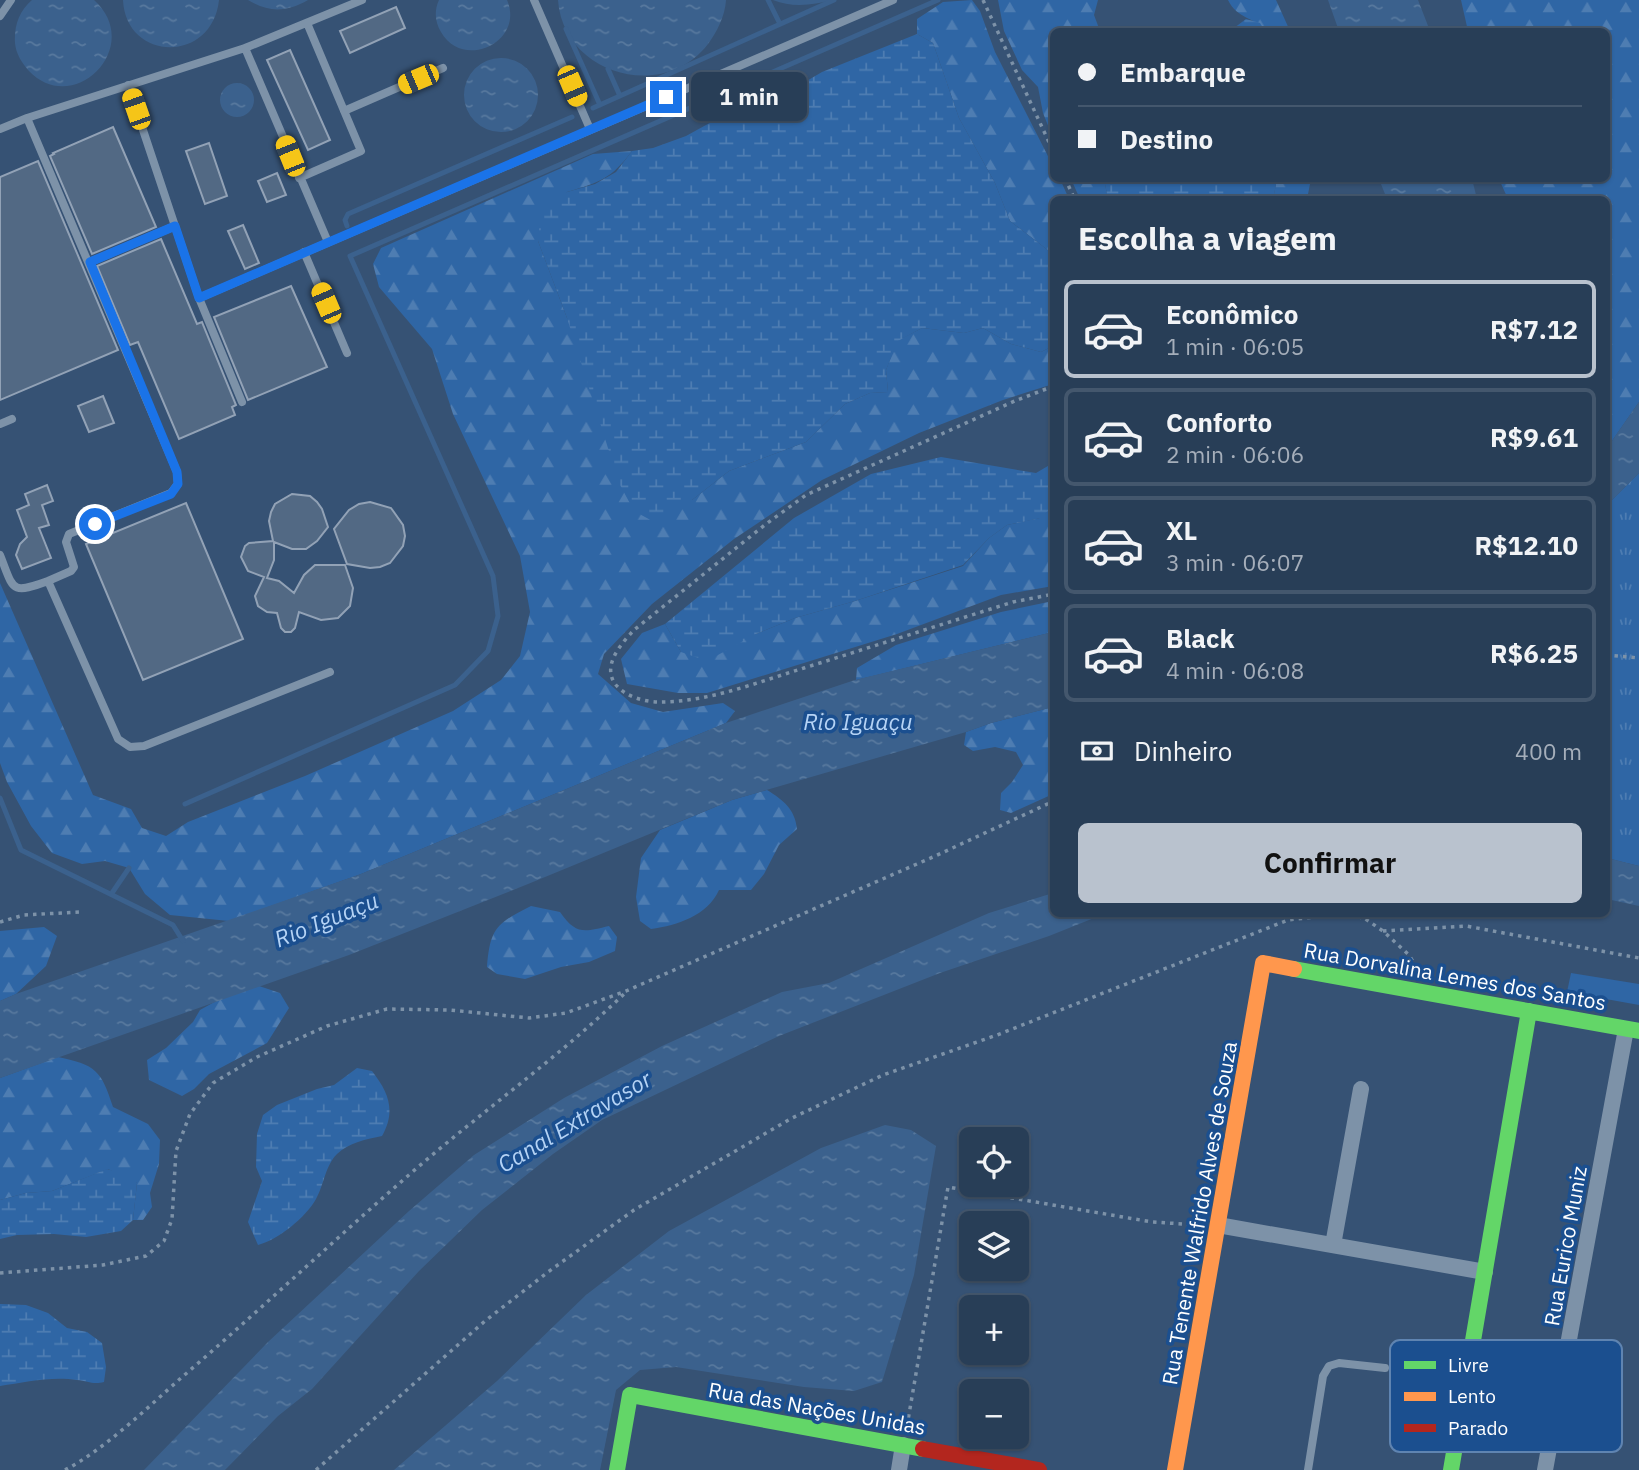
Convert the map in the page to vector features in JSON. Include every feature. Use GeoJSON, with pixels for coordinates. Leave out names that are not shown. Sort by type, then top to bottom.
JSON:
{"type":"FeatureCollection","features":[{"type":"Feature","properties":{"kind":"street","name":"Rua Dorvalina Lemes dos Santos"},"geometry":{"type":"LineString","coordinates":[[1263,963],[1633,1030]]}},
{"type":"Feature","properties":{"kind":"street","name":"Rua Tenente Walfrido Alves de Souza"},"geometry":{"type":"LineString","coordinates":[[1175,1470],[1263,963]]}},
{"type":"Feature","properties":{"kind":"street"},"geometry":{"type":"LineString","coordinates":[[1473,1340],[1530,1011]]}},
{"type":"Feature","properties":{"kind":"street","name":"Rua Eurico Muniz"},"geometry":{"type":"LineString","coordinates":[[1571,1340],[1633,1030]]}},
{"type":"Feature","properties":{"kind":"street"},"geometry":{"type":"LineString","coordinates":[[1334,1245],[1361,1089]]}},
{"type":"Feature","properties":{"kind":"street"},"geometry":{"type":"LineString","coordinates":[[1218,1225],[1485,1272]]}},
{"type":"Feature","properties":{"kind":"street","name":"Rua das Nações Unidas"},"geometry":{"type":"LineString","coordinates":[[617,1470],[630,1395],[1039,1470]]}},
{"type":"Feature","properties":{"kind":"street"},"geometry":{"type":"LineString","coordinates":[[899,1470],[903,1445]]}},
{"type":"Feature","properties":{"kind":"street"},"geometry":{"type":"LineString","coordinates":[[1451,1470],[1454,1452]]}},
{"type":"Feature","properties":{"kind":"street","name":"Rua Eurico Muniz"},"geometry":{"type":"LineString","coordinates":[[1545,1470],[1549,1452]]}},
{"type":"Feature","properties":{"kind":"lane"},"geometry":{"type":"LineString","coordinates":[[0,16],[11,0]]}},
{"type":"Feature","properties":{"kind":"lane"},"geometry":{"type":"LineString","coordinates":[[0,129],[245,48],[362,0]]}},
{"type":"Feature","properties":{"kind":"lane"},"geometry":{"type":"LineString","coordinates":[[534,0],[590,129]]}},
{"type":"Feature","properties":{"kind":"lane"},"geometry":{"type":"LineString","coordinates":[[199,298],[893,0]]}},
{"type":"Feature","properties":{"kind":"lane"},"geometry":{"type":"LineString","coordinates":[[299,178],[361,151],[307,23]]}},
{"type":"Feature","properties":{"kind":"lane"},"geometry":{"type":"LineString","coordinates":[[245,48],[328,242]]}},
{"type":"Feature","properties":{"kind":"lane"},"geometry":{"type":"LineString","coordinates":[[344,111],[443,68]]}},
{"type":"Feature","properties":{"kind":"lane"},"geometry":{"type":"LineString","coordinates":[[128,85],[199,298],[242,402]]}},
{"type":"Feature","properties":{"kind":"lane"},"geometry":{"type":"LineString","coordinates":[[0,555],[12,584],[17,589],[24,590],[48,581],[74,567],[66,542],[69,534],[171,494],[178,484],[177,472],[27,118]]}},
{"type":"Feature","properties":{"kind":"lane"},"geometry":{"type":"LineString","coordinates":[[90,262],[175,226]]}},
{"type":"Feature","properties":{"kind":"lane"},"geometry":{"type":"LineString","coordinates":[[304,252],[347,353]]}},
{"type":"Feature","properties":{"kind":"lane"},"geometry":{"type":"LineString","coordinates":[[0,424],[12,419]]}},
{"type":"Feature","properties":{"kind":"lane"},"geometry":{"type":"LineString","coordinates":[[48,581],[118,739],[130,747],[144,746],[330,672]]}},
{"type":"Feature","properties":{"kind":"lane"},"geometry":{"type":"LineString","coordinates":[[1308,1470],[1323,1376],[1329,1366],[1339,1363],[1385,1368]]}},
{"type":"Feature","properties":{"kind":"path"},"geometry":{"type":"LineString","coordinates":[[983,0],[1050,144]]}},
{"type":"Feature","properties":{"kind":"path"},"geometry":{"type":"LineString","coordinates":[[1050,388],[806,495],[634,630],[618,648],[611,665],[612,680],[622,692],[639,699],[659,702],[718,695],[1013,602],[1050,595]]}},
{"type":"Feature","properties":{"kind":"path"},"geometry":{"type":"LineString","coordinates":[[1610,655],[1639,658]]}},
{"type":"Feature","properties":{"kind":"path"},"geometry":{"type":"LineString","coordinates":[[0,1273],[103,1265],[146,1255],[164,1241],[172,1219],[176,1151],[190,1114],[213,1083],[257,1056],[327,1026],[387,1009],[450,1010],[529,1018],[566,1013],[626,991],[1050,803]]}},
{"type":"Feature","properties":{"kind":"path"},"geometry":{"type":"LineString","coordinates":[[0,922],[24,915],[80,912]]}},
{"type":"Feature","properties":{"kind":"path"},"geometry":{"type":"LineString","coordinates":[[316,1470],[485,1321],[548,1272],[634,1210],[792,1118],[883,1075],[997,1035],[1288,920],[1317,917]]}},
{"type":"Feature","properties":{"kind":"path"},"geometry":{"type":"LineString","coordinates":[[1360,917],[1383,930],[1409,955],[1419,968],[1423,992]]}},
{"type":"Feature","properties":{"kind":"path"},"geometry":{"type":"LineString","coordinates":[[1383,930],[1466,926],[1639,958]]}},
{"type":"Feature","properties":{"kind":"path"},"geometry":{"type":"LineString","coordinates":[[65,1470],[82,1461],[156,1400],[281,1292],[412,1172],[522,1083],[626,991]]}},
{"type":"Feature","properties":{"kind":"path"},"geometry":{"type":"LineString","coordinates":[[903,1445],[948,1187],[1152,1222],[1218,1225]]}},
{"type":"Feature","properties":{"kind":"green space"},"geometry":{"type":"Polygon","coordinates":[[[972,0],[980,11],[995,52],[1050,160],[1050,182],[1061,182],[1068,196],[1050,196],[1050,253],[1010,221],[995,183],[959,118],[933,43],[917,34],[917,19],[943,2],[972,0]]]}},
{"type":"Feature","properties":{"kind":"green space"},"geometry":{"type":"Polygon","coordinates":[[[998,0],[1098,0],[1094,15],[1099,28],[1050,28],[1050,130],[1038,87],[1022,70],[1004,31],[998,0]]]}},
{"type":"Feature","properties":{"kind":"green space"},"geometry":{"type":"Polygon","coordinates":[[[1228,0],[1276,0],[1289,28],[1263,28],[1232,6],[1228,0]]]}},
{"type":"Feature","properties":{"kind":"green space"},"geometry":{"type":"Polygon","coordinates":[[[1461,0],[1639,0],[1639,402],[1610,444],[1610,196],[1507,196],[1500,182],[1610,182],[1610,28],[1467,28],[1461,0]]]}},
{"type":"Feature","properties":{"kind":"green space"},"geometry":{"type":"Polygon","coordinates":[[[1246,19],[1260,23],[1263,28],[1234,28],[1246,19]]]}},
{"type":"Feature","properties":{"kind":"green space"},"geometry":{"type":"Polygon","coordinates":[[[917,34],[933,43],[959,118],[995,183],[1010,221],[1050,253],[1050,348],[1041,352],[1011,344],[983,328],[964,333],[922,328],[898,341],[886,370],[888,392],[870,393],[845,404],[806,442],[729,471],[692,500],[656,523],[634,511],[619,483],[567,318],[538,241],[541,210],[567,192],[595,184],[616,172],[632,151],[653,148],[686,136],[726,114],[764,106],[822,72],[917,34]]]}},
{"type":"Feature","properties":{"kind":"green space"},"geometry":{"type":"Polygon","coordinates":[[[632,151],[611,174],[567,192],[538,241],[567,318],[692,500],[729,471],[806,442],[845,404],[870,393],[888,392],[886,370],[897,341],[922,328],[964,333],[983,328],[1011,344],[1041,352],[1050,348],[1050,385],[919,433],[822,480],[734,539],[652,604],[604,654],[598,674],[631,703],[663,712],[723,703],[735,711],[726,723],[361,874],[229,921],[170,915],[145,894],[129,868],[105,861],[82,864],[52,853],[31,826],[7,782],[0,763],[0,583],[93,795],[131,809],[142,828],[166,836],[188,822],[305,776],[453,711],[501,680],[520,656],[530,612],[520,556],[453,414],[432,349],[379,287],[373,264],[381,248],[593,154],[632,151]]]}},
{"type":"Feature","properties":{"kind":"green space"},"geometry":{"type":"Polygon","coordinates":[[[1072,182],[1105,182],[1107,196],[1079,196],[1072,182]]]}},
{"type":"Feature","properties":{"kind":"green space"},"geometry":{"type":"Polygon","coordinates":[[[1105,182],[1276,182],[1274,196],[1107,196],[1105,182]]]}},
{"type":"Feature","properties":{"kind":"green space"},"geometry":{"type":"Polygon","coordinates":[[[1276,182],[1310,182],[1308,196],[1274,196],[1276,182]]]}},
{"type":"Feature","properties":{"kind":"green space"},"geometry":{"type":"Polygon","coordinates":[[[941,457],[1036,473],[1050,465],[1050,509],[1041,518],[1007,525],[989,538],[963,565],[795,618],[756,634],[707,661],[681,652],[665,624],[794,518],[871,474],[941,457]]]}},
{"type":"Feature","properties":{"kind":"green space"},"geometry":{"type":"Polygon","coordinates":[[[1639,473],[1639,866],[1610,859],[1610,502],[1639,473]]]}},
{"type":"Feature","properties":{"kind":"green space"},"geometry":{"type":"Polygon","coordinates":[[[1050,509],[1050,587],[1001,595],[897,634],[707,693],[678,693],[627,684],[621,659],[642,633],[665,624],[681,652],[756,634],[795,618],[963,566],[989,538],[1007,525],[1040,518],[1050,509]]]}},
{"type":"Feature","properties":{"kind":"green space"},"geometry":{"type":"Polygon","coordinates":[[[1050,602],[1050,633],[856,680],[857,668],[896,645],[1001,612],[1050,602]]]}},
{"type":"Feature","properties":{"kind":"green space"},"geometry":{"type":"Polygon","coordinates":[[[1050,708],[1050,795],[1011,813],[1000,810],[1001,793],[1023,765],[1016,752],[995,747],[973,751],[964,745],[966,732],[1050,708]]]}},
{"type":"Feature","properties":{"kind":"green space"},"geometry":{"type":"Polygon","coordinates":[[[767,790],[787,806],[794,816],[797,829],[779,845],[764,874],[751,890],[719,890],[714,899],[699,913],[671,925],[651,929],[640,921],[636,897],[641,858],[660,830],[732,800],[767,790]]]}},
{"type":"Feature","properties":{"kind":"green space"},"geometry":{"type":"Polygon","coordinates":[[[531,906],[560,912],[571,925],[581,930],[609,926],[617,937],[615,951],[589,962],[561,967],[525,979],[497,974],[487,967],[493,935],[503,922],[531,906]]]}},
{"type":"Feature","properties":{"kind":"green space"},"geometry":{"type":"Polygon","coordinates":[[[44,927],[57,936],[46,966],[16,994],[0,1001],[0,931],[44,927]]]}},
{"type":"Feature","properties":{"kind":"green space"},"geometry":{"type":"Polygon","coordinates":[[[1571,973],[1639,984],[1639,1005],[1567,992],[1571,973]]]}},
{"type":"Feature","properties":{"kind":"green space"},"geometry":{"type":"Polygon","coordinates":[[[259,986],[280,993],[289,1008],[267,1043],[209,1074],[194,1089],[182,1096],[149,1080],[147,1060],[166,1048],[193,1022],[200,1010],[218,1000],[259,986]]]}},
{"type":"Feature","properties":{"kind":"green space"},"geometry":{"type":"Polygon","coordinates":[[[58,1057],[81,1063],[95,1071],[105,1085],[113,1107],[148,1124],[160,1140],[159,1164],[150,1193],[152,1207],[143,1220],[133,1220],[137,1183],[108,1169],[52,1191],[26,1193],[0,1200],[0,1078],[58,1057]]]}},
{"type":"Feature","properties":{"kind":"green space"},"geometry":{"type":"Polygon","coordinates":[[[357,1068],[372,1071],[389,1102],[389,1118],[382,1136],[352,1144],[341,1150],[330,1164],[316,1199],[306,1213],[283,1233],[258,1245],[248,1222],[262,1181],[256,1167],[257,1134],[263,1115],[277,1105],[334,1085],[357,1068]]]}},
{"type":"Feature","properties":{"kind":"green space"},"geometry":{"type":"Polygon","coordinates":[[[107,1169],[128,1175],[137,1183],[133,1220],[121,1231],[86,1237],[54,1234],[17,1235],[0,1239],[0,1200],[26,1193],[52,1191],[107,1169]]]}},
{"type":"Feature","properties":{"kind":"green space"},"geometry":{"type":"Polygon","coordinates":[[[0,1304],[26,1305],[48,1313],[67,1328],[87,1332],[102,1343],[106,1367],[104,1382],[58,1379],[0,1386],[0,1304]]]}},
{"type":"Feature","properties":{"kind":"water"},"geometry":{"type":"Polygon","coordinates":[[[32,0],[94,0],[108,18],[112,37],[108,55],[97,70],[83,81],[65,86],[47,83],[29,71],[22,62],[15,37],[21,14],[32,0]]]}},
{"type":"Feature","properties":{"kind":"water"},"geometry":{"type":"Polygon","coordinates":[[[123,0],[219,0],[213,21],[201,36],[186,44],[170,47],[153,44],[138,35],[128,20],[123,0]]]}},
{"type":"Feature","properties":{"kind":"water"},"geometry":{"type":"Polygon","coordinates":[[[248,0],[308,0],[285,9],[271,9],[248,0]]]}},
{"type":"Feature","properties":{"kind":"water"},"geometry":{"type":"Polygon","coordinates":[[[439,0],[507,0],[510,15],[507,28],[500,39],[489,46],[476,50],[463,49],[451,44],[439,28],[436,12],[439,0]]]}},
{"type":"Feature","properties":{"kind":"water"},"geometry":{"type":"Polygon","coordinates":[[[558,0],[726,0],[722,18],[714,34],[708,44],[689,62],[666,72],[642,76],[618,72],[596,62],[577,46],[564,26],[558,0]]]}},
{"type":"Feature","properties":{"kind":"water"},"geometry":{"type":"Polygon","coordinates":[[[773,0],[833,0],[803,5],[773,0]]]}},
{"type":"Feature","properties":{"kind":"water"},"geometry":{"type":"Polygon","coordinates":[[[1328,0],[1418,0],[1429,28],[1338,28],[1328,0]]]}},
{"type":"Feature","properties":{"kind":"water"},"geometry":{"type":"Polygon","coordinates":[[[501,58],[515,61],[527,69],[535,81],[538,95],[535,109],[527,121],[515,129],[501,132],[487,129],[475,121],[467,109],[464,95],[467,81],[475,69],[487,61],[501,58]]]}},
{"type":"Feature","properties":{"kind":"water"},"geometry":{"type":"Polygon","coordinates":[[[237,83],[249,88],[254,100],[249,112],[237,117],[225,112],[220,100],[225,88],[237,83]]]}},
{"type":"Feature","properties":{"kind":"water"},"geometry":{"type":"Polygon","coordinates":[[[1380,182],[1473,182],[1476,196],[1386,196],[1380,182]]]}},
{"type":"Feature","properties":{"kind":"water"},"geometry":{"type":"Polygon","coordinates":[[[1639,402],[1639,473],[1610,502],[1610,444],[1639,402]]]}},
{"type":"Feature","properties":{"kind":"water","name":"Rio Iguaçu"},"geometry":{"type":"Polygon","coordinates":[[[1050,633],[1050,708],[732,800],[349,955],[0,1078],[0,1001],[361,874],[726,723],[855,680],[1050,633]]]}},
{"type":"Feature","properties":{"kind":"water"},"geometry":{"type":"Polygon","coordinates":[[[1610,859],[1639,866],[1639,906],[1610,900],[1610,859]]]}},
{"type":"Feature","properties":{"kind":"water","name":"Canal Extravasor"},"geometry":{"type":"Polygon","coordinates":[[[1050,894],[1050,917],[1096,917],[940,973],[779,1036],[602,1120],[553,1154],[482,1210],[419,1271],[312,1389],[278,1416],[225,1470],[144,1470],[268,1342],[409,1211],[474,1155],[564,1098],[662,1046],[782,992],[829,983],[989,913],[1050,894]]]}},
{"type":"Feature","properties":{"kind":"water"},"geometry":{"type":"Polygon","coordinates":[[[885,1125],[911,1130],[936,1146],[914,1275],[882,1382],[854,1391],[804,1387],[676,1367],[640,1370],[616,1390],[600,1470],[394,1470],[497,1381],[586,1295],[669,1231],[821,1148],[885,1125]]]}},
{"type":"Feature","properties":{"kind":"building"},"geometry":{"type":"Polygon","coordinates":[[[396,7],[405,28],[350,53],[340,31],[396,7]]]}},
{"type":"Feature","properties":{"kind":"building"},"geometry":{"type":"Polygon","coordinates":[[[290,50],[330,140],[308,150],[267,60],[290,50]]]}},
{"type":"Feature","properties":{"kind":"building"},"geometry":{"type":"Polygon","coordinates":[[[113,127],[156,227],[92,254],[50,156],[113,127]]]}},
{"type":"Feature","properties":{"kind":"building"},"geometry":{"type":"Polygon","coordinates":[[[209,143],[227,196],[205,204],[186,151],[209,143]]]}},
{"type":"Feature","properties":{"kind":"building"},"geometry":{"type":"Polygon","coordinates":[[[38,161],[118,350],[0,400],[0,177],[38,161]]]}},
{"type":"Feature","properties":{"kind":"building"},"geometry":{"type":"Polygon","coordinates":[[[277,173],[286,195],[267,202],[258,181],[277,173]]]}},
{"type":"Feature","properties":{"kind":"building"},"geometry":{"type":"Polygon","coordinates":[[[243,225],[259,263],[245,269],[228,231],[243,225]]]}},
{"type":"Feature","properties":{"kind":"building"},"geometry":{"type":"Polygon","coordinates":[[[161,239],[197,324],[202,322],[236,405],[232,407],[235,415],[179,439],[138,342],[130,345],[97,266],[161,239]]]}},
{"type":"Feature","properties":{"kind":"building"},"geometry":{"type":"Polygon","coordinates":[[[291,286],[327,367],[248,400],[214,317],[291,286]]]}},
{"type":"Feature","properties":{"kind":"building"},"geometry":{"type":"Polygon","coordinates":[[[103,396],[114,423],[89,432],[78,406],[103,396]]]}},
{"type":"Feature","properties":{"kind":"building"},"geometry":{"type":"Polygon","coordinates":[[[47,485],[53,501],[42,505],[49,525],[39,528],[51,558],[22,569],[16,555],[20,544],[27,537],[17,510],[29,505],[25,494],[47,485]]]}},
{"type":"Feature","properties":{"kind":"building"},"geometry":{"type":"Polygon","coordinates":[[[292,494],[310,496],[317,502],[328,527],[317,541],[306,549],[292,549],[274,542],[274,560],[267,578],[279,581],[294,593],[304,575],[315,565],[345,565],[353,588],[350,606],[338,618],[321,620],[299,612],[295,628],[291,632],[285,632],[281,628],[277,613],[267,612],[258,606],[255,596],[264,577],[248,571],[241,557],[249,543],[273,541],[269,521],[271,512],[275,504],[292,494]]]}},
{"type":"Feature","properties":{"kind":"building"},"geometry":{"type":"Polygon","coordinates":[[[370,502],[391,508],[403,525],[403,546],[390,563],[380,567],[347,564],[334,529],[349,510],[370,502]]]}},
{"type":"Feature","properties":{"kind":"building"},"geometry":{"type":"Polygon","coordinates":[[[186,503],[243,639],[143,680],[86,544],[186,503]]]}},
{"type":"Feature","properties":{"kind":"waterway"},"geometry":{"type":"LineString","coordinates":[[768,0],[780,24]]}},
{"type":"Feature","properties":{"kind":"waterway"},"geometry":{"type":"LineString","coordinates":[[593,108],[834,0]]}},
{"type":"Feature","properties":{"kind":"waterway"},"geometry":{"type":"LineString","coordinates":[[185,804],[455,685],[488,651],[498,616],[493,576],[350,256],[938,0]]}},
{"type":"Feature","properties":{"kind":"waterway"},"geometry":{"type":"LineString","coordinates":[[566,29],[600,105]]}},
{"type":"Feature","properties":{"kind":"waterway"},"geometry":{"type":"LineString","coordinates":[[608,69],[620,96]]}},
{"type":"Feature","properties":{"kind":"waterway"},"geometry":{"type":"LineString","coordinates":[[347,226],[345,220],[348,214],[572,117]]}},
{"type":"Feature","properties":{"kind":"waterway"},"geometry":{"type":"LineString","coordinates":[[0,798],[21,850],[173,925],[183,941]]}},
{"type":"Feature","properties":{"kind":"waterway"},"geometry":{"type":"LineString","coordinates":[[112,893],[129,868]]}},
{"type":"Feature","properties":{"kind":"traffic: fast"},"geometry":{"type":"LineString","coordinates":[[1294,969],[1639,1031]]}},
{"type":"Feature","properties":{"kind":"traffic: fast"},"geometry":{"type":"LineString","coordinates":[[1473,1340],[1529,1011]]}},
{"type":"Feature","properties":{"kind":"traffic: fast"},"geometry":{"type":"LineString","coordinates":[[617,1470],[630,1395],[923,1449]]}},
{"type":"Feature","properties":{"kind":"traffic: fast"},"geometry":{"type":"LineString","coordinates":[[1451,1470],[1454,1452]]}},
{"type":"Feature","properties":{"kind":"traffic: slow"},"geometry":{"type":"LineString","coordinates":[[1175,1470],[1263,963],[1294,969]]}},
{"type":"Feature","properties":{"kind":"traffic: jam"},"geometry":{"type":"LineString","coordinates":[[923,1449],[1039,1470]]}},
{"type":"Feature","properties":{"kind":"route"},"geometry":{"type":"LineString","coordinates":[[95,524],[171,494],[178,484],[177,472],[90,262],[175,226],[199,298],[666,97]]}}]}
